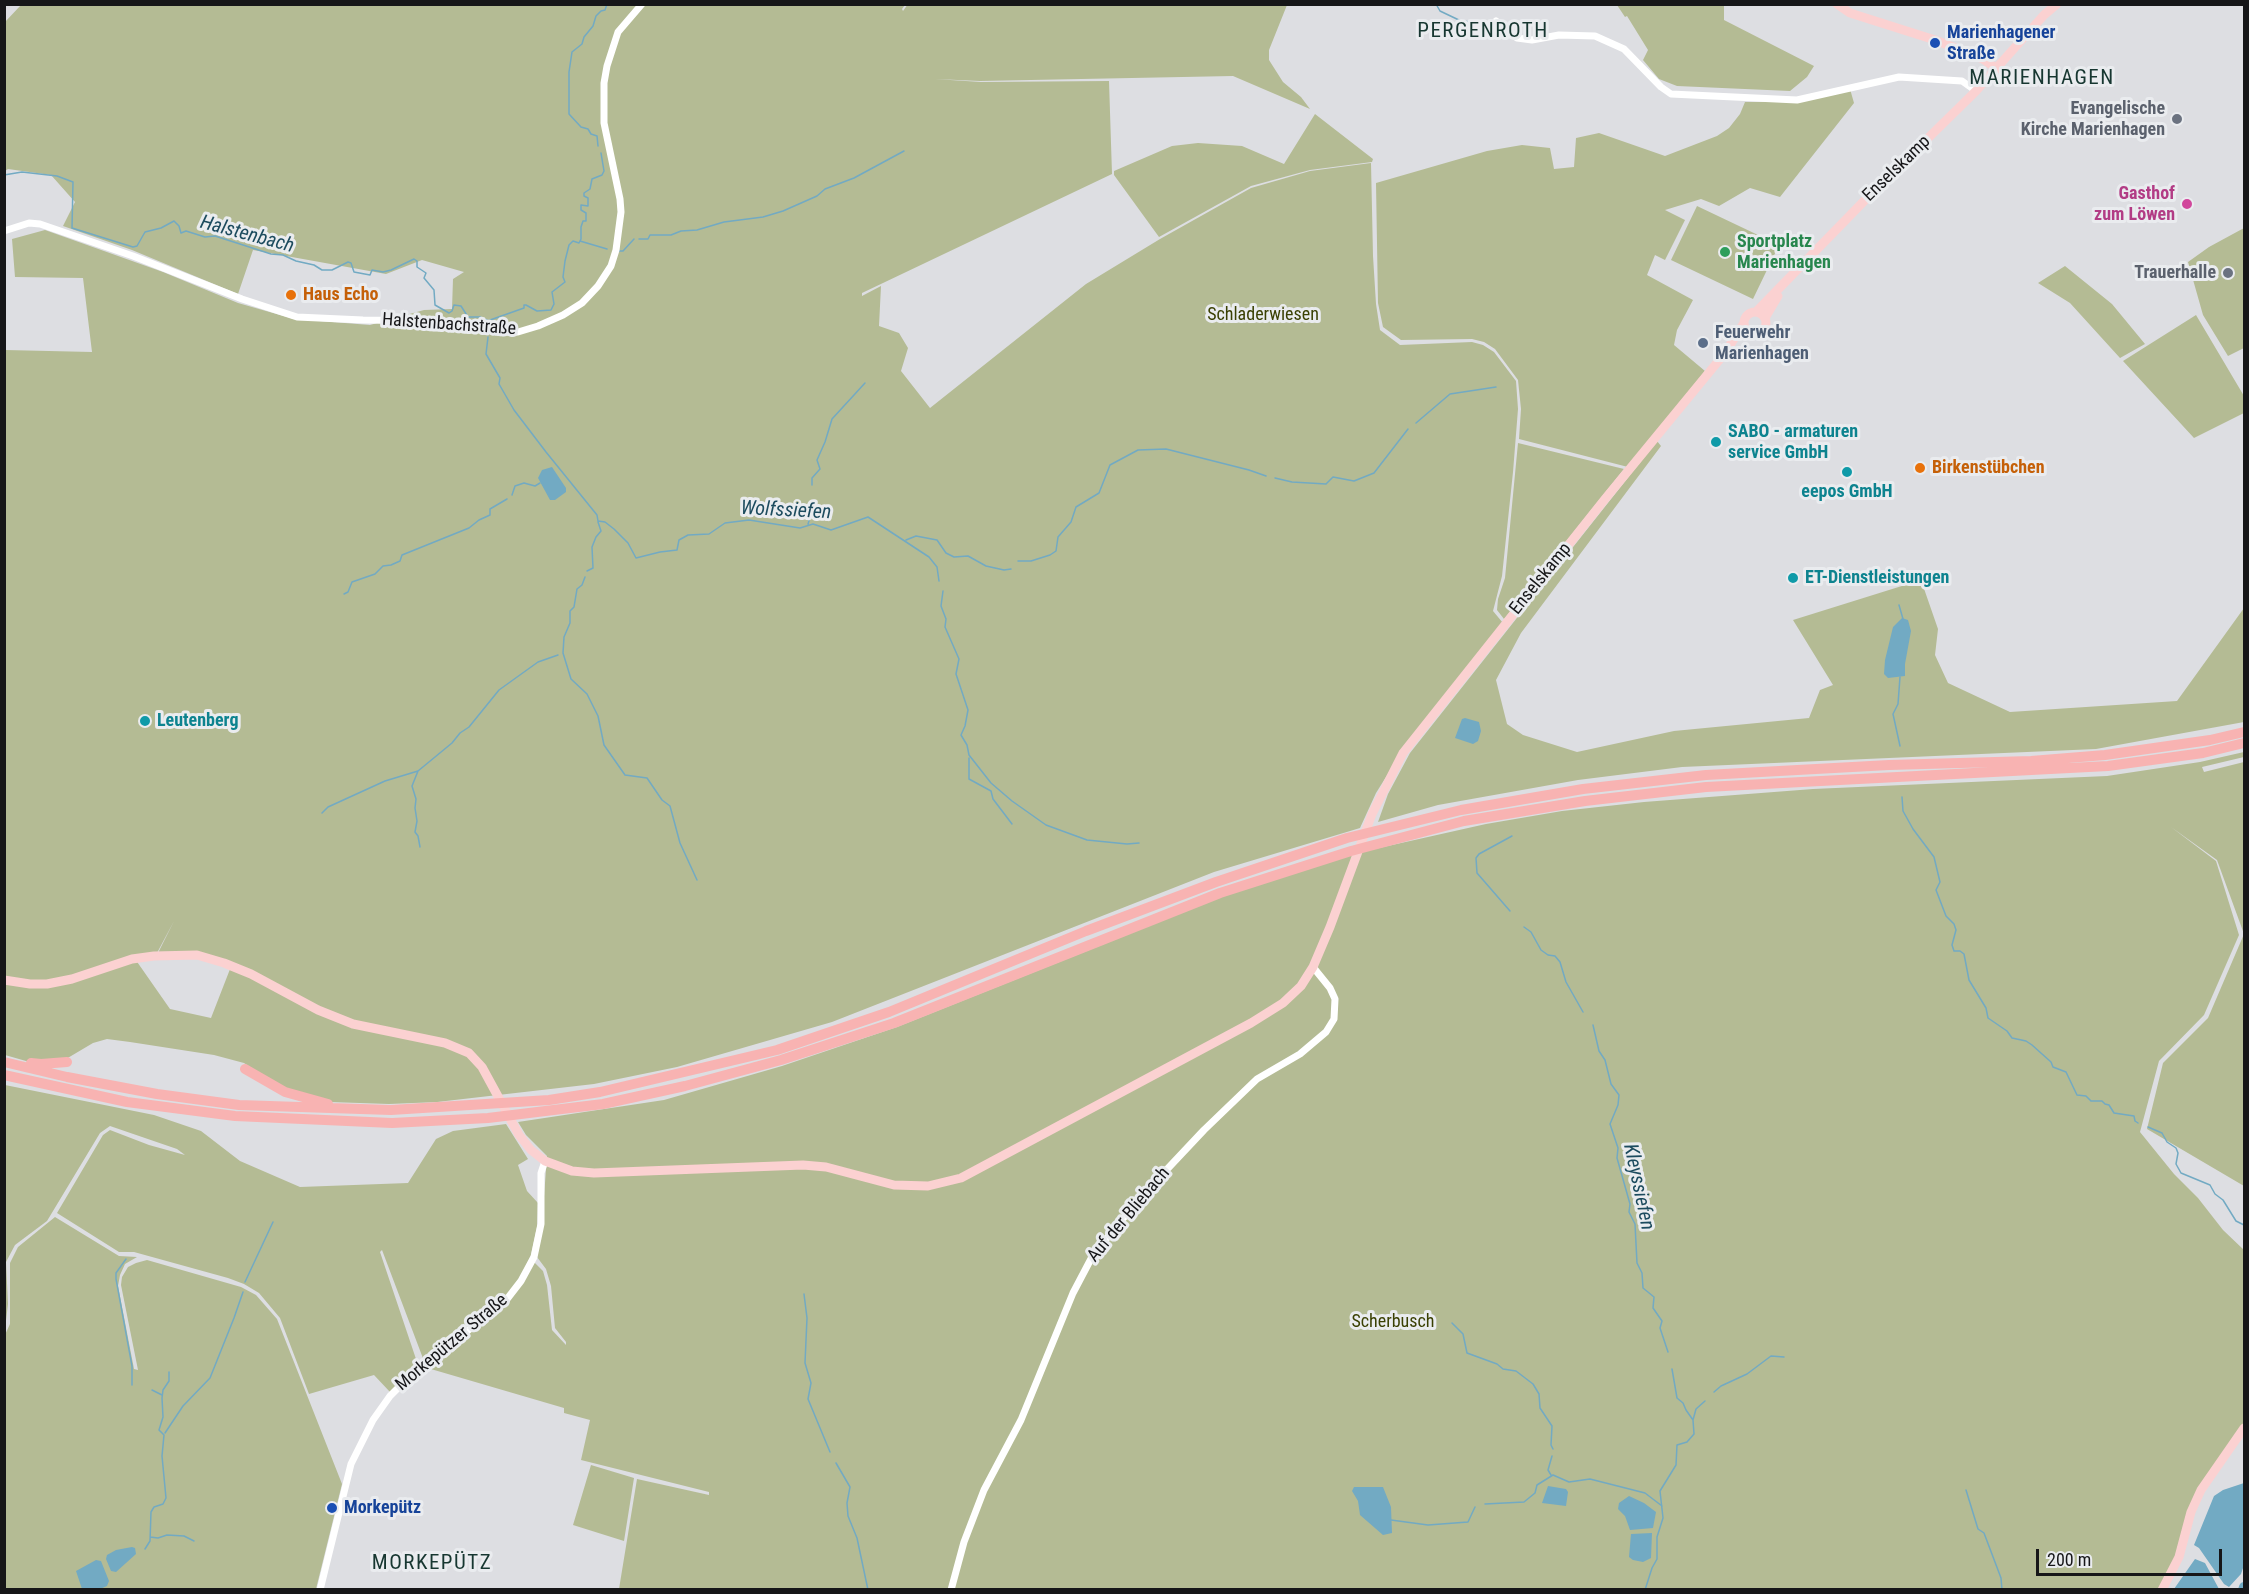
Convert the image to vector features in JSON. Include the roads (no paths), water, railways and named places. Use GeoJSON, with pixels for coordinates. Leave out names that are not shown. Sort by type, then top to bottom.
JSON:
{"type":"FeatureCollection","features":[{"type":"Feature","properties":{"kind":"highway"},"geometry":{"type":"LineString","coordinates":[[4,1062],[66,1077],[157,1094],[239,1105],[391,1110],[549,1100],[600,1092],[777,1050],[889,1012],[1086,931],[1216,882],[1347,838],[1461,810],[1583,789],[1706,775],[2105,755],[2210,740],[2244,732]]}},
{"type":"Feature","properties":{"kind":"highway"},"geometry":{"type":"LineString","coordinates":[[4,1075],[127,1102],[235,1116],[392,1123],[488,1118],[603,1104],[685,1086],[781,1060],[894,1023],[1220,893],[1351,851],[1464,820],[1585,801],[1706,787],[2108,766],[2203,753],[2244,743]]}},
{"type":"Feature","properties":{"kind":"highway"},"geometry":{"type":"LineString","coordinates":[[4,1057],[41,1064],[67,1062]]}},
{"type":"Feature","properties":{"kind":"highway"},"geometry":{"type":"LineString","coordinates":[[245,1069],[285,1092],[336,1106],[341,1110]]}},
{"type":"Feature","properties":{"kind":"main road"},"geometry":{"type":"LineString","coordinates":[[1837,4],[1850,13],[1983,58],[1997,69]]}},
{"type":"Feature","properties":{"kind":"main road","name":"Enselskamp"},"geometry":{"type":"LineString","coordinates":[[1761,315],[1798,270],[1867,198],[1976,91],[2044,15],[2057,4]]}},
{"type":"Feature","properties":{"kind":"main road","name":"Enselskamp"},"geometry":{"type":"LineString","coordinates":[[545,1161],[564,1169],[594,1173],[814,1165],[894,1185],[928,1186],[961,1178],[1005,1156],[1251,1023],[1293,995],[1313,967],[1372,814],[1403,753],[1605,499],[1725,353],[1749,315],[1761,315]]}},
{"type":"Feature","properties":{"kind":"main road","name":"Enselskamp"},"geometry":{"type":"LineString","coordinates":[[1725,353],[1765,328],[1761,315]]}},
{"type":"Feature","properties":{"kind":"main road"},"geometry":{"type":"LineString","coordinates":[[1744,323],[1747,330],[1753,334]]}},
{"type":"Feature","properties":{"kind":"main road"},"geometry":{"type":"LineString","coordinates":[[4,980],[46,984],[72,979],[132,959],[180,954],[197,955],[251,974],[318,1010],[353,1024],[459,1048],[469,1053],[482,1067],[519,1135],[531,1150],[545,1161]]}},
{"type":"Feature","properties":{"kind":"main road"},"geometry":{"type":"LineString","coordinates":[[2162,1590],[2179,1557],[2191,1512],[2201,1490],[2244,1428]]}},
{"type":"Feature","properties":{"kind":"street","name":"Halstenbachstraße"},"geometry":{"type":"LineString","coordinates":[[4,231],[29,223],[40,224],[297,317],[437,321],[504,332],[518,332],[537,326],[563,315],[582,303],[598,286],[611,266],[616,250],[621,212],[604,123],[604,83],[611,48],[618,32],[642,4]]}},
{"type":"Feature","properties":{"kind":"street"},"geometry":{"type":"LineString","coordinates":[[1496,21],[1517,38],[1532,40],[1559,35],[1595,36],[1623,48],[1661,87],[1671,94],[1797,100],[1899,77],[1962,81],[1976,91]]}},
{"type":"Feature","properties":{"kind":"street","name":"Auf der Bliebach"},"geometry":{"type":"LineString","coordinates":[[951,1590],[964,1542],[984,1490],[1022,1420],[1073,1293],[1093,1255],[1140,1198],[1204,1130],[1257,1079],[1300,1054],[1326,1032],[1334,1019],[1335,999],[1330,988],[1313,967]]}},
{"type":"Feature","properties":{"kind":"street","name":"Morkepützer Straße"},"geometry":{"type":"LineString","coordinates":[[320,1590],[351,1464],[377,1414],[390,1396],[415,1371],[504,1303],[521,1281],[534,1257],[541,1224],[541,1181],[545,1161]]}},
{"type":"Feature","properties":{"kind":"water"},"geometry":{"type":"Polygon","coordinates":[[[552,467],[566,488],[566,492],[555,500],[550,500],[538,478],[542,470],[552,467]]]}},
{"type":"Feature","properties":{"kind":"water"},"geometry":{"type":"Polygon","coordinates":[[[1902,618],[1908,620],[1911,631],[1905,676],[1888,678],[1884,674],[1885,660],[1893,627],[1902,618]]]}},
{"type":"Feature","properties":{"kind":"water"},"geometry":{"type":"Polygon","coordinates":[[[1462,719],[1479,722],[1481,731],[1478,741],[1473,744],[1455,738],[1462,719]]]}},
{"type":"Feature","properties":{"kind":"water"},"geometry":{"type":"Polygon","coordinates":[[[2244,1483],[2244,1565],[2241,1574],[2229,1587],[2224,1584],[2199,1548],[2194,1545],[2214,1496],[2223,1490],[2244,1483]]]}},
{"type":"Feature","properties":{"kind":"water"},"geometry":{"type":"Polygon","coordinates":[[[1548,1486],[1566,1489],[1568,1492],[1566,1506],[1542,1503],[1548,1486]]]}},
{"type":"Feature","properties":{"kind":"water"},"geometry":{"type":"Polygon","coordinates":[[[1354,1487],[1383,1487],[1391,1507],[1392,1533],[1383,1535],[1360,1515],[1358,1501],[1352,1491],[1354,1487]]]}},
{"type":"Feature","properties":{"kind":"water"},"geometry":{"type":"Polygon","coordinates":[[[1629,1496],[1656,1512],[1653,1528],[1630,1530],[1625,1516],[1618,1509],[1619,1503],[1629,1496]]]}},
{"type":"Feature","properties":{"kind":"water"},"geometry":{"type":"Polygon","coordinates":[[[1652,1533],[1651,1558],[1643,1562],[1629,1557],[1631,1534],[1652,1533]]]}},
{"type":"Feature","properties":{"kind":"water"},"geometry":{"type":"Polygon","coordinates":[[[135,1548],[136,1554],[116,1572],[111,1571],[106,1559],[107,1555],[116,1550],[135,1548]]]}},
{"type":"Feature","properties":{"kind":"water"},"geometry":{"type":"Polygon","coordinates":[[[2195,1559],[2205,1563],[2219,1589],[2174,1589],[2195,1559]]]}},
{"type":"Feature","properties":{"kind":"water"},"geometry":{"type":"Polygon","coordinates":[[[96,1560],[101,1561],[109,1581],[107,1586],[100,1589],[82,1589],[76,1571],[96,1560]]]}},
{"type":"Feature","properties":{"kind":"waterway"},"geometry":{"type":"LineString","coordinates":[[598,146],[597,136],[581,127],[569,114],[569,72],[572,52],[582,44],[596,16],[605,10],[607,4]]}},
{"type":"Feature","properties":{"kind":"waterway"},"geometry":{"type":"LineString","coordinates":[[1436,4],[1440,11],[1461,21],[1473,22],[1481,26]]}},
{"type":"Feature","properties":{"kind":"waterway"},"geometry":{"type":"LineString","coordinates":[[639,239],[648,239],[650,235],[671,235],[681,231],[697,230],[724,222],[763,217],[783,211],[817,196],[825,189],[854,178],[904,151]]}},
{"type":"Feature","properties":{"kind":"waterway"},"geometry":{"type":"LineString","coordinates":[[490,320],[524,308],[524,305],[537,311],[551,310],[554,304],[552,292],[565,282],[563,277],[569,245],[573,241],[579,243],[581,239],[581,227],[583,221],[586,221],[586,213],[581,210],[581,205],[588,206],[588,198],[584,196],[584,193],[590,189],[592,179],[602,175],[604,171],[601,153]]}},
{"type":"Feature","properties":{"kind":"waterway","name":"Halstenbach"},"geometry":{"type":"LineString","coordinates":[[4,175],[22,172],[57,176],[73,182],[72,228],[133,247],[137,246],[145,232],[161,228],[174,221],[181,233],[186,231],[205,237],[215,236],[271,254],[283,255],[322,270],[332,270],[348,262],[351,263],[354,272],[370,275],[372,270],[383,272],[391,270],[414,259],[417,261],[417,267],[426,273],[424,278],[434,290],[435,305],[449,313],[454,305],[461,306],[468,317],[480,317],[489,321]]}},
{"type":"Feature","properties":{"kind":"waterway"},"geometry":{"type":"LineString","coordinates":[[619,251],[623,251],[634,239]]}},
{"type":"Feature","properties":{"kind":"waterway"},"geometry":{"type":"LineString","coordinates":[[580,241],[607,249]]}},
{"type":"Feature","properties":{"kind":"waterway","name":"Wolfssiefen"},"geometry":{"type":"LineString","coordinates":[[488,337],[486,354],[514,410],[597,515],[598,521],[605,522],[614,529],[628,543],[636,558],[677,550],[679,540],[688,535],[709,534],[725,523],[749,520],[800,528],[813,524],[831,530],[868,517],[929,557],[937,567],[939,581]]}},
{"type":"Feature","properties":{"kind":"waterway"},"geometry":{"type":"LineString","coordinates":[[812,485],[812,478],[820,469],[817,460],[832,419],[865,383]]}},
{"type":"Feature","properties":{"kind":"waterway"},"geometry":{"type":"LineString","coordinates":[[1416,423],[1450,394],[1496,387]]}},
{"type":"Feature","properties":{"kind":"waterway"},"geometry":{"type":"LineString","coordinates":[[1275,478],[1292,482],[1326,484],[1333,477],[1354,481],[1374,473],[1408,429]]}},
{"type":"Feature","properties":{"kind":"waterway"},"geometry":{"type":"LineString","coordinates":[[1018,561],[1031,561],[1056,551],[1058,537],[1071,522],[1076,507],[1099,493],[1110,465],[1138,450],[1166,449],[1266,476]]}},
{"type":"Feature","properties":{"kind":"waterway"},"geometry":{"type":"LineString","coordinates":[[512,495],[515,486],[524,483],[535,486],[540,483]]}},
{"type":"Feature","properties":{"kind":"waterway"},"geometry":{"type":"LineString","coordinates":[[344,594],[348,592],[352,582],[375,574],[383,566],[400,561],[402,555],[469,528],[490,515],[490,509],[507,499]]}},
{"type":"Feature","properties":{"kind":"waterway"},"geometry":{"type":"LineString","coordinates":[[808,524],[812,511]]}},
{"type":"Feature","properties":{"kind":"waterway"},"geometry":{"type":"LineString","coordinates":[[587,571],[593,568],[592,547],[601,531],[598,522]]}},
{"type":"Feature","properties":{"kind":"waterway"},"geometry":{"type":"LineString","coordinates":[[906,540],[916,536],[937,540],[946,553],[954,557],[968,556],[986,566],[1004,570],[1011,569]]}},
{"type":"Feature","properties":{"kind":"waterway"},"geometry":{"type":"LineString","coordinates":[[585,577],[582,585],[577,589],[574,607],[570,611],[570,623],[564,637],[563,653],[571,679],[587,694],[598,716],[604,745],[625,775],[647,778],[662,800],[670,806],[680,843],[697,880]]}},
{"type":"Feature","properties":{"kind":"waterway","name":"Wolfssiefen"},"geometry":{"type":"LineString","coordinates":[[943,591],[941,606],[946,619],[945,627],[959,659],[956,674],[968,710],[961,735],[967,745],[969,755],[991,783],[1046,825],[1087,840],[1139,843]]}},
{"type":"Feature","properties":{"kind":"waterway"},"geometry":{"type":"LineString","coordinates":[[1899,605],[1903,619]]}},
{"type":"Feature","properties":{"kind":"waterway"},"geometry":{"type":"LineString","coordinates":[[322,813],[328,807],[385,781],[418,771],[469,727],[499,690],[538,662],[558,655]]}},
{"type":"Feature","properties":{"kind":"waterway"},"geometry":{"type":"LineString","coordinates":[[1900,677],[1898,704],[1893,714],[1900,746]]}},
{"type":"Feature","properties":{"kind":"waterway"},"geometry":{"type":"LineString","coordinates":[[969,758],[969,779],[991,791],[993,799],[1012,824]]}},
{"type":"Feature","properties":{"kind":"waterway"},"geometry":{"type":"LineString","coordinates":[[418,771],[412,786],[416,799],[415,832],[420,847]]}},
{"type":"Feature","properties":{"kind":"waterway"},"geometry":{"type":"LineString","coordinates":[[1902,797],[1903,811],[1934,857],[1940,882],[1936,890],[1946,916],[1954,924],[1956,930],[1952,945],[1954,951],[1964,954],[1969,980],[1986,1008],[1988,1018],[2007,1031],[2012,1038],[2032,1045],[2051,1062],[2053,1067],[2066,1072],[2077,1095],[2086,1096],[2091,1101],[2102,1101],[2109,1105],[2114,1113],[2134,1116],[2138,1123]]}},
{"type":"Feature","properties":{"kind":"waterway","name":"Kleyssiefen"},"geometry":{"type":"LineString","coordinates":[[1510,911],[1477,873],[1476,858],[1479,854],[1512,836]]}},
{"type":"Feature","properties":{"kind":"waterway","name":"Kleyssiefen"},"geometry":{"type":"LineString","coordinates":[[1524,927],[1531,932],[1541,950],[1548,955],[1555,956],[1560,962],[1566,982],[1583,1012]]}},
{"type":"Feature","properties":{"kind":"waterway","name":"Kleyssiefen"},"geometry":{"type":"LineString","coordinates":[[1593,1025],[1599,1051],[1605,1060],[1611,1084],[1619,1095],[1618,1105],[1610,1124],[1618,1148],[1617,1158],[1630,1204],[1629,1212],[1635,1224],[1637,1263],[1642,1273],[1643,1288],[1654,1297],[1653,1308],[1662,1321],[1660,1328],[1668,1352]]}},
{"type":"Feature","properties":{"kind":"waterway"},"geometry":{"type":"LineString","coordinates":[[2148,1127],[2162,1133],[2167,1142],[2176,1148],[2178,1153],[2176,1164],[2181,1173],[2210,1185],[2236,1221],[2244,1225]]}},
{"type":"Feature","properties":{"kind":"waterway"},"geometry":{"type":"LineString","coordinates":[[245,1282],[273,1222]]}},
{"type":"Feature","properties":{"kind":"waterway"},"geometry":{"type":"LineString","coordinates":[[126,1259],[116,1273],[116,1279],[132,1366],[132,1385]]}},
{"type":"Feature","properties":{"kind":"waterway"},"geometry":{"type":"LineString","coordinates":[[165,1433],[183,1406],[210,1378],[243,1292]]}},
{"type":"Feature","properties":{"kind":"waterway"},"geometry":{"type":"LineString","coordinates":[[804,1294],[807,1318],[805,1363],[811,1383],[808,1399],[830,1452]]}},
{"type":"Feature","properties":{"kind":"waterway"},"geometry":{"type":"LineString","coordinates":[[1452,1323],[1463,1334],[1467,1353],[1497,1364],[1503,1369],[1516,1371],[1533,1384],[1539,1394],[1540,1408],[1552,1426],[1551,1445],[1553,1449]]}},
{"type":"Feature","properties":{"kind":"waterway"},"geometry":{"type":"LineString","coordinates":[[1714,1392],[1721,1386],[1747,1374],[1771,1356],[1784,1357]]}},
{"type":"Feature","properties":{"kind":"waterway","name":"Kleyssiefen"},"geometry":{"type":"LineString","coordinates":[[1645,1590],[1657,1559],[1657,1537],[1663,1518],[1660,1491],[1676,1465],[1677,1445],[1687,1442],[1694,1434],[1693,1420],[1683,1403],[1677,1398],[1672,1369]]}},
{"type":"Feature","properties":{"kind":"waterway"},"geometry":{"type":"LineString","coordinates":[[145,1549],[150,1541],[151,1512],[154,1507],[163,1504],[166,1498],[162,1456],[164,1435],[159,1430],[163,1417],[163,1390],[169,1381],[169,1372]]}},
{"type":"Feature","properties":{"kind":"waterway"},"geometry":{"type":"LineString","coordinates":[[152,1390],[162,1395]]}},
{"type":"Feature","properties":{"kind":"waterway"},"geometry":{"type":"LineString","coordinates":[[1693,1420],[1696,1409],[1705,1401]]}},
{"type":"Feature","properties":{"kind":"waterway"},"geometry":{"type":"LineString","coordinates":[[1551,1475],[1548,1470],[1552,1456]]}},
{"type":"Feature","properties":{"kind":"waterway"},"geometry":{"type":"LineString","coordinates":[[836,1463],[850,1487],[847,1503],[848,1516],[857,1538],[868,1590]]}},
{"type":"Feature","properties":{"kind":"waterway"},"geometry":{"type":"LineString","coordinates":[[1485,1504],[1524,1502],[1535,1493],[1537,1485],[1553,1475],[1569,1482],[1590,1479],[1645,1493],[1662,1506]]}},
{"type":"Feature","properties":{"kind":"waterway"},"geometry":{"type":"LineString","coordinates":[[1966,1490],[1978,1529],[1984,1533],[2001,1578],[2002,1590]]}},
{"type":"Feature","properties":{"kind":"waterway"},"geometry":{"type":"LineString","coordinates":[[1391,1520],[1428,1525],[1468,1522],[1475,1507]]}},
{"type":"Feature","properties":{"kind":"waterway"},"geometry":{"type":"LineString","coordinates":[[150,1537],[184,1536],[194,1541]]}},
{"type":"Feature","properties":{"kind":"place","name":"Marienhagener Straße"},"geometry":{"type":"Point","coordinates":[1935,43]}},
{"type":"Feature","properties":{"kind":"place","name":"Evangelische Kirche Marienhagen"},"geometry":{"type":"Point","coordinates":[2177,119]}},
{"type":"Feature","properties":{"kind":"place","name":"Gasthof zum Löwen"},"geometry":{"type":"Point","coordinates":[2187,204]}},
{"type":"Feature","properties":{"kind":"place","name":"Sportplatz Marienhagen"},"geometry":{"type":"Point","coordinates":[1725,252]}},
{"type":"Feature","properties":{"kind":"place","name":"Trauerhalle"},"geometry":{"type":"Point","coordinates":[2228,273]}},
{"type":"Feature","properties":{"kind":"place","name":"Haus Echo"},"geometry":{"type":"Point","coordinates":[291,295]}},
{"type":"Feature","properties":{"kind":"place","name":"Feuerwehr Marienhagen"},"geometry":{"type":"Point","coordinates":[1703,343]}},
{"type":"Feature","properties":{"kind":"place","name":"SABO - armaturen service GmbH"},"geometry":{"type":"Point","coordinates":[1716,442]}},
{"type":"Feature","properties":{"kind":"place","name":"Birkenstübchen"},"geometry":{"type":"Point","coordinates":[1920,468]}},
{"type":"Feature","properties":{"kind":"place","name":"eepos GmbH"},"geometry":{"type":"Point","coordinates":[1847,472]}},
{"type":"Feature","properties":{"kind":"place","name":"ET-Dienstleistungen"},"geometry":{"type":"Point","coordinates":[1793,578]}},
{"type":"Feature","properties":{"kind":"place","name":"Leutenberg"},"geometry":{"type":"Point","coordinates":[145,721]}},
{"type":"Feature","properties":{"kind":"place","name":"Morkepütz"},"geometry":{"type":"Point","coordinates":[332,1508]}},
{"type":"Feature","properties":{"kind":"district","name":"PERGENROTH"},"geometry":{"type":"Point","coordinates":[1483,32]}},
{"type":"Feature","properties":{"kind":"district","name":"MARIENHAGEN"},"geometry":{"type":"Point","coordinates":[2042,79]}},
{"type":"Feature","properties":{"kind":"district","name":"MORKEPÜTZ"},"geometry":{"type":"Point","coordinates":[432,1564]}},
{"type":"Feature","properties":{"kind":"park label","name":"Schladerwiesen"},"geometry":{"type":"Point","coordinates":[1263,315]}},
{"type":"Feature","properties":{"kind":"park label","name":"Scherbusch"},"geometry":{"type":"Point","coordinates":[1393,1322]}}]}
